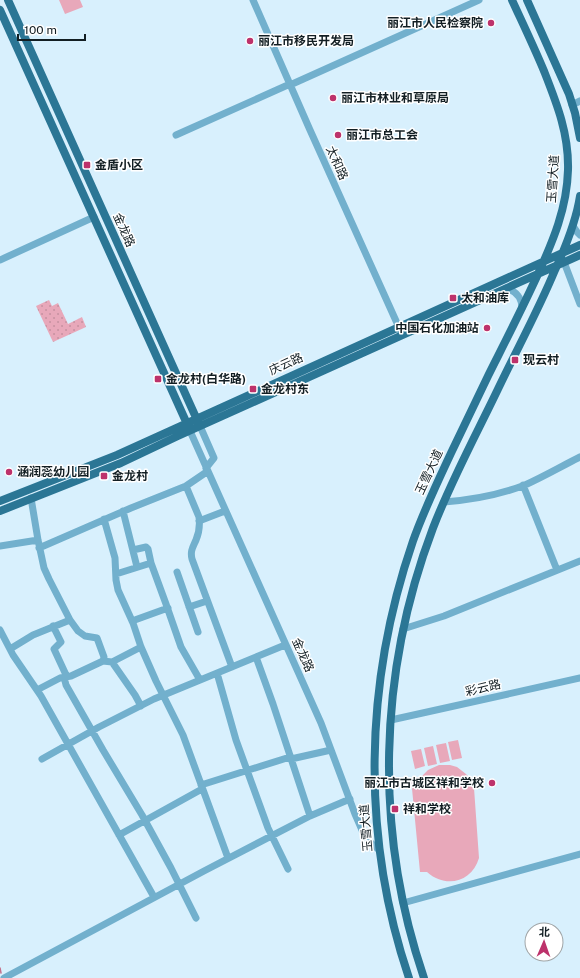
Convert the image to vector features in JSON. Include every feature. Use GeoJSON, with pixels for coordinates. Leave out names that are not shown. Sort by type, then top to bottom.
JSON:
{"type":"FeatureCollection","features":[{"type":"Feature","properties":{"kind":"main road","name":"金龙路"},"geometry":{"type":"LineString","coordinates":[[8,0],[200,426]]}},
{"type":"Feature","properties":{"kind":"main road","name":"玉雪大道"},"geometry":{"type":"LineString","coordinates":[[409,978],[399,946],[386,891],[376,820],[376,724],[385,649],[397,597],[413,542],[431,497],[538,274],[559,224],[565,199],[568,171],[563,125],[555,99],[512,0]]}},
{"type":"Feature","properties":{"kind":"main road"},"geometry":{"type":"LineString","coordinates":[[528,0],[576,103],[580,138]]}},
{"type":"Feature","properties":{"kind":"main road","name":"金龙路"},"geometry":{"type":"LineString","coordinates":[[0,10],[3,25],[94,217],[190,431]]}},
{"type":"Feature","properties":{"kind":"main road","name":"玉雪大道"},"geometry":{"type":"LineString","coordinates":[[424,978],[412,942],[403,902],[395,859],[390,812],[389,759],[391,720],[396,668],[403,629],[420,564],[433,528],[500,384],[561,264],[562,253],[573,226],[580,196]]}},
{"type":"Feature","properties":{"kind":"main road","name":"庆云路"},"geometry":{"type":"LineString","coordinates":[[0,502],[117,455],[580,245]]}},
{"type":"Feature","properties":{"kind":"main road","name":"庆云路"},"geometry":{"type":"LineString","coordinates":[[0,511],[121,463],[580,255]]}},
{"type":"Feature","properties":{"kind":"street","name":"太和路"},"geometry":{"type":"LineString","coordinates":[[252,0],[403,335]]}},
{"type":"Feature","properties":{"kind":"street"},"geometry":{"type":"LineString","coordinates":[[176,135],[479,0]]}},
{"type":"Feature","properties":{"kind":"street"},"geometry":{"type":"LineString","coordinates":[[0,260],[94,217]]}},
{"type":"Feature","properties":{"kind":"street"},"geometry":{"type":"LineString","coordinates":[[573,226],[580,235]]}},
{"type":"Feature","properties":{"kind":"street"},"geometry":{"type":"LineString","coordinates":[[561,264],[580,304]]}},
{"type":"Feature","properties":{"kind":"street"},"geometry":{"type":"LineString","coordinates":[[506,288],[515,292],[519,296],[522,302],[522,308]]}},
{"type":"Feature","properties":{"kind":"street","name":"金龙路"},"geometry":{"type":"LineString","coordinates":[[200,426],[214,458],[207,469]]}},
{"type":"Feature","properties":{"kind":"street","name":"金龙路"},"geometry":{"type":"LineString","coordinates":[[190,431],[321,724],[364,834],[370,842],[380,850]]}},
{"type":"Feature","properties":{"kind":"street"},"geometry":{"type":"LineString","coordinates":[[444,502],[472,500],[499,494],[522,485],[580,457]]}},
{"type":"Feature","properties":{"kind":"street"},"geometry":{"type":"LineString","coordinates":[[39,548],[104,519],[186,486],[207,469]]}},
{"type":"Feature","properties":{"kind":"street"},"geometry":{"type":"LineString","coordinates":[[522,485],[557,570]]}},
{"type":"Feature","properties":{"kind":"street"},"geometry":{"type":"LineString","coordinates":[[186,486],[199,521],[199,532],[191,551],[191,556],[232,667]]}},
{"type":"Feature","properties":{"kind":"street"},"geometry":{"type":"LineString","coordinates":[[31,498],[39,548],[47,576],[70,620],[80,633],[85,636],[96,638],[104,657],[104,661]]}},
{"type":"Feature","properties":{"kind":"street"},"geometry":{"type":"LineString","coordinates":[[123,511],[137,567]]}},
{"type":"Feature","properties":{"kind":"street"},"geometry":{"type":"LineString","coordinates":[[199,521],[226,511]]}},
{"type":"Feature","properties":{"kind":"street"},"geometry":{"type":"LineString","coordinates":[[104,519],[116,563],[118,590],[132,621],[141,647],[183,735],[228,858]]}},
{"type":"Feature","properties":{"kind":"street"},"geometry":{"type":"LineString","coordinates":[[0,546],[38,540]]}},
{"type":"Feature","properties":{"kind":"street"},"geometry":{"type":"LineString","coordinates":[[133,550],[146,547],[148,549],[151,563],[181,647],[200,680]]}},
{"type":"Feature","properties":{"kind":"street"},"geometry":{"type":"LineString","coordinates":[[403,629],[444,616],[580,561]]}},
{"type":"Feature","properties":{"kind":"street"},"geometry":{"type":"LineString","coordinates":[[116,574],[151,563]]}},
{"type":"Feature","properties":{"kind":"street"},"geometry":{"type":"LineString","coordinates":[[177,572],[198,632]]}},
{"type":"Feature","properties":{"kind":"street"},"geometry":{"type":"LineString","coordinates":[[189,607],[207,601]]}},
{"type":"Feature","properties":{"kind":"street"},"geometry":{"type":"LineString","coordinates":[[132,621],[168,608]]}},
{"type":"Feature","properties":{"kind":"street"},"geometry":{"type":"LineString","coordinates":[[10,649],[33,635],[70,620]]}},
{"type":"Feature","properties":{"kind":"street"},"geometry":{"type":"LineString","coordinates":[[53,626],[61,642],[54,649],[65,677],[66,685],[145,821],[196,918]]}},
{"type":"Feature","properties":{"kind":"street"},"geometry":{"type":"LineString","coordinates":[[0,630],[10,649],[37,690],[154,897]]}},
{"type":"Feature","properties":{"kind":"street"},"geometry":{"type":"LineString","coordinates":[[42,759],[92,731],[163,695],[285,645]]}},
{"type":"Feature","properties":{"kind":"street"},"geometry":{"type":"LineString","coordinates":[[37,690],[60,678],[71,676],[104,661],[112,662],[141,647]]}},
{"type":"Feature","properties":{"kind":"street"},"geometry":{"type":"LineString","coordinates":[[256,657],[310,816]]}},
{"type":"Feature","properties":{"kind":"street"},"geometry":{"type":"LineString","coordinates":[[112,662],[141,706]]}},
{"type":"Feature","properties":{"kind":"street"},"geometry":{"type":"LineString","coordinates":[[217,673],[236,740],[268,828],[288,869]]}},
{"type":"Feature","properties":{"kind":"street","name":"彩云路"},"geometry":{"type":"LineString","coordinates":[[391,720],[580,678]]}},
{"type":"Feature","properties":{"kind":"street"},"geometry":{"type":"LineString","coordinates":[[119,835],[202,787],[247,770],[291,758],[331,750]]}},
{"type":"Feature","properties":{"kind":"street"},"geometry":{"type":"LineString","coordinates":[[4,978],[228,858],[310,816],[350,800]]}},
{"type":"Feature","properties":{"kind":"street"},"geometry":{"type":"LineString","coordinates":[[403,902],[580,854]]}},
{"type":"Feature","properties":{"kind":"shaded area"},"geometry":{"type":"Polygon","coordinates":[[[59,0],[80,0],[83,7],[65,14],[59,0]]]}},
{"type":"Feature","properties":{"kind":"shaded area"},"geometry":{"type":"Polygon","coordinates":[[[49,300],[52,306],[58,303],[68,324],[82,317],[86,327],[53,342],[36,306],[49,300]]]}},
{"type":"Feature","properties":{"kind":"shaded area"},"geometry":{"type":"Polygon","coordinates":[[[458,740],[462,758],[452,760],[448,742],[458,740]]]}},
{"type":"Feature","properties":{"kind":"shaded area"},"geometry":{"type":"Polygon","coordinates":[[[446,743],[450,761],[440,763],[436,745],[446,743]]]}},
{"type":"Feature","properties":{"kind":"shaded area"},"geometry":{"type":"Polygon","coordinates":[[[433,746],[437,764],[428,766],[424,748],[433,746]]]}},
{"type":"Feature","properties":{"kind":"shaded area"},"geometry":{"type":"Polygon","coordinates":[[[421,749],[425,766],[415,769],[411,751],[421,749]]]}},
{"type":"Feature","properties":{"kind":"shaded area"},"geometry":{"type":"Polygon","coordinates":[[[439,765],[450,765],[457,767],[471,780],[474,788],[479,858],[471,873],[458,880],[442,880],[427,872],[420,872],[411,778],[421,777],[428,770],[439,765]]]}},
{"type":"Feature","properties":{"kind":"waterway"},"geometry":{"type":"LineString","coordinates":[[0,968],[1,973]]}},
{"type":"Feature","properties":{"kind":"place","name":"丽江市人民检察院"},"geometry":{"type":"Point","coordinates":[491,23]}},
{"type":"Feature","properties":{"kind":"place","name":"丽江市移民开发局"},"geometry":{"type":"Point","coordinates":[250,41]}},
{"type":"Feature","properties":{"kind":"place","name":"丽江市林业和草原局"},"geometry":{"type":"Point","coordinates":[333,98]}},
{"type":"Feature","properties":{"kind":"place","name":"丽江市总工会"},"geometry":{"type":"Point","coordinates":[338,135]}},
{"type":"Feature","properties":{"kind":"place","name":"金盾小区"},"geometry":{"type":"Point","coordinates":[87,165]}},
{"type":"Feature","properties":{"kind":"place","name":"太和油库"},"geometry":{"type":"Point","coordinates":[453,298]}},
{"type":"Feature","properties":{"kind":"place","name":"中国石化加油站"},"geometry":{"type":"Point","coordinates":[487,328]}},
{"type":"Feature","properties":{"kind":"place","name":"现云村"},"geometry":{"type":"Point","coordinates":[515,360]}},
{"type":"Feature","properties":{"kind":"place","name":"金龙村(白华路)"},"geometry":{"type":"Point","coordinates":[158,379]}},
{"type":"Feature","properties":{"kind":"place","name":"金龙村东"},"geometry":{"type":"Point","coordinates":[253,389]}},
{"type":"Feature","properties":{"kind":"place","name":"涵润蕊幼儿园"},"geometry":{"type":"Point","coordinates":[9,472]}},
{"type":"Feature","properties":{"kind":"place","name":"金龙村"},"geometry":{"type":"Point","coordinates":[104,476]}},
{"type":"Feature","properties":{"kind":"place","name":"丽江市古城区祥和学校"},"geometry":{"type":"Point","coordinates":[492,783]}},
{"type":"Feature","properties":{"kind":"place","name":"祥和学校"},"geometry":{"type":"Point","coordinates":[395,809]}}]}
